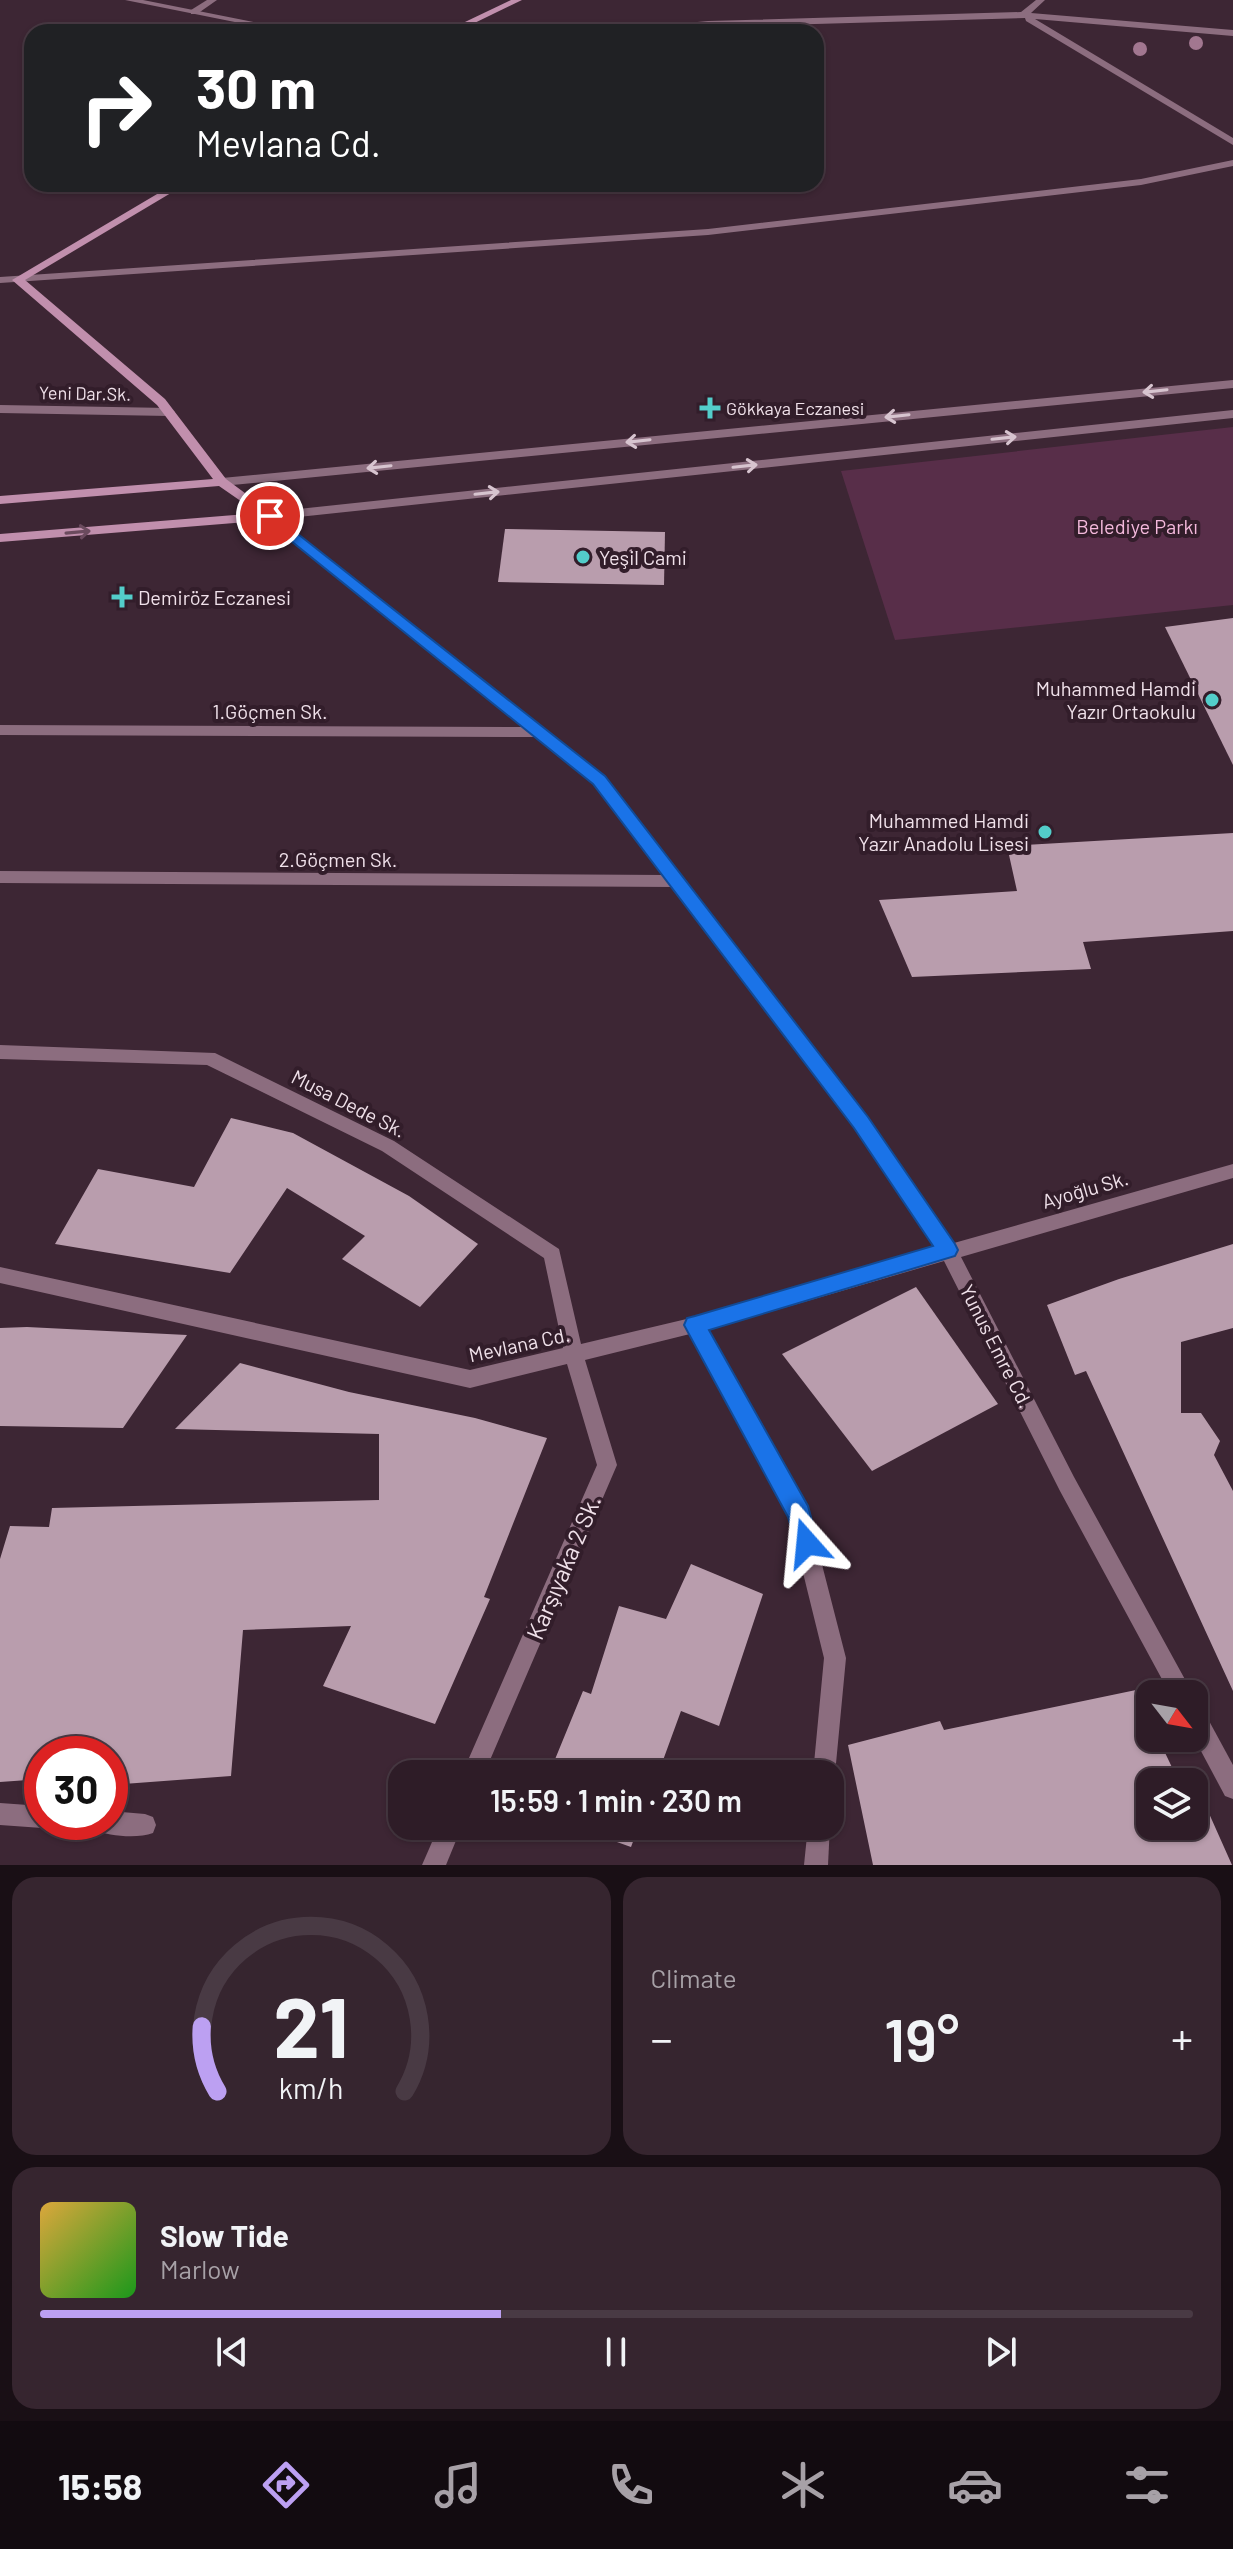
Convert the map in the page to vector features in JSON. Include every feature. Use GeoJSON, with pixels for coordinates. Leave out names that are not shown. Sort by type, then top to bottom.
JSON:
{"type":"FeatureCollection","features":[{"type":"Feature","properties":{"kind":"main road"},"geometry":{"type":"LineString","coordinates":[[466,24],[518,0]]}},
{"type":"Feature","properties":{"kind":"main road"},"geometry":{"type":"LineString","coordinates":[[167,192],[18,280],[161,402],[222,482],[270,516]]}},
{"type":"Feature","properties":{"kind":"main road"},"geometry":{"type":"LineString","coordinates":[[0,500],[222,482]]}},
{"type":"Feature","properties":{"kind":"main road"},"geometry":{"type":"LineString","coordinates":[[0,538],[270,516]]}},
{"type":"Feature","properties":{"kind":"street"},"geometry":{"type":"LineString","coordinates":[[129,0],[257,24]]}},
{"type":"Feature","properties":{"kind":"street"},"geometry":{"type":"LineString","coordinates":[[194,12],[213,0]]}},
{"type":"Feature","properties":{"kind":"street"},"geometry":{"type":"LineString","coordinates":[[1023,15],[1041,0]]}},
{"type":"Feature","properties":{"kind":"street"},"geometry":{"type":"LineString","coordinates":[[1023,15],[1233,142]]}},
{"type":"Feature","properties":{"kind":"street"},"geometry":{"type":"LineString","coordinates":[[708,24],[1023,15],[1233,33]]}},
{"type":"Feature","properties":{"kind":"street"},"geometry":{"type":"LineString","coordinates":[[0,280],[708,232],[1141,182],[1233,163]]}},
{"type":"Feature","properties":{"kind":"street"},"geometry":{"type":"LineString","coordinates":[[0,270],[18,280]]}},
{"type":"Feature","properties":{"kind":"street"},"geometry":{"type":"LineString","coordinates":[[222,482],[1233,384]]}},
{"type":"Feature","properties":{"kind":"street","name":"Yeni Dar.Sk."},"geometry":{"type":"LineString","coordinates":[[0,409],[169,412]]}},
{"type":"Feature","properties":{"kind":"street"},"geometry":{"type":"LineString","coordinates":[[270,516],[1233,414]]}},
{"type":"Feature","properties":{"kind":"street","name":"Yunus Emre Cd."},"geometry":{"type":"LineString","coordinates":[[270,516],[599,780],[861,1122],[948,1250],[1067,1484],[1174,1680]]}},
{"type":"Feature","properties":{"kind":"street","name":"1.Göçmen Sk."},"geometry":{"type":"LineString","coordinates":[[0,730],[540,732]]}},
{"type":"Feature","properties":{"kind":"street","name":"2.Göçmen Sk."},"geometry":{"type":"LineString","coordinates":[[0,877],[676,881]]}},
{"type":"Feature","properties":{"kind":"street","name":"Musa Dede Sk."},"geometry":{"type":"LineString","coordinates":[[0,1052],[209,1058],[388,1146],[552,1254],[574,1355]]}},
{"type":"Feature","properties":{"kind":"street","name":"Ayoğlu Sk."},"geometry":{"type":"LineString","coordinates":[[948,1250],[1233,1171]]}},
{"type":"Feature","properties":{"kind":"street","name":"Mevlana Cd."},"geometry":{"type":"LineString","coordinates":[[0,1275],[470,1379],[695,1325],[948,1250]]}},
{"type":"Feature","properties":{"kind":"street"},"geometry":{"type":"LineString","coordinates":[[695,1325],[799,1514],[835,1658],[825,1760]]}},
{"type":"Feature","properties":{"kind":"street","name":"Karşıyaka 2 Sk."},"geometry":{"type":"LineString","coordinates":[[479,1760],[607,1465],[574,1355]]}},
{"type":"Feature","properties":{"kind":"street"},"geometry":{"type":"LineString","coordinates":[[1208,1741],[1231,1781]]}},
{"type":"Feature","properties":{"kind":"street"},"geometry":{"type":"LineString","coordinates":[[0,1814],[24,1816]]}},
{"type":"Feature","properties":{"kind":"street"},"geometry":{"type":"LineString","coordinates":[[128,1824],[145,1825]]}},
{"type":"Feature","properties":{"kind":"street"},"geometry":{"type":"LineString","coordinates":[[434,1865],[445,1840]]}},
{"type":"Feature","properties":{"kind":"street"},"geometry":{"type":"LineString","coordinates":[[816,1865],[818,1840]]}},
{"type":"Feature","properties":{"kind":"green space","name":"Belediye Parkı"},"geometry":{"type":"Polygon","coordinates":[[[1233,427],[1233,605],[895,640],[841,471],[1233,427]]]}},
{"type":"Feature","properties":{"kind":"building","name":"Yeşil Cami"},"geometry":{"type":"Polygon","coordinates":[[[505,529],[665,532],[664,585],[498,582],[505,529]]]}},
{"type":"Feature","properties":{"kind":"building","name":"Muhammed Hamdi Yazır Ortaokulu"},"geometry":{"type":"Polygon","coordinates":[[[1233,618],[1233,765],[1165,627],[1233,618]]]}},
{"type":"Feature","properties":{"kind":"building","name":"Muhammed Hamdi Yazır Anadolu Lisesi"},"geometry":{"type":"Polygon","coordinates":[[[1233,833],[1233,931],[1083,942],[1091,969],[912,977],[879,900],[1017,891],[1007,846],[1233,833]]]}},
{"type":"Feature","properties":{"kind":"building"},"geometry":{"type":"Polygon","coordinates":[[[231,1118],[293,1133],[409,1196],[478,1244],[420,1307],[342,1259],[365,1236],[287,1188],[230,1273],[55,1244],[98,1169],[194,1187],[231,1118]]]}},
{"type":"Feature","properties":{"kind":"building"},"geometry":{"type":"Polygon","coordinates":[[[1233,1244],[1233,1328],[1181,1342],[1181,1413],[1201,1413],[1220,1441],[1214,1455],[1233,1491],[1233,1691],[1086,1371],[1075,1375],[1047,1305],[1233,1244]]]}},
{"type":"Feature","properties":{"kind":"building"},"geometry":{"type":"Polygon","coordinates":[[[916,1287],[998,1404],[872,1471],[782,1354],[916,1287]]]}},
{"type":"Feature","properties":{"kind":"building"},"geometry":{"type":"Polygon","coordinates":[[[0,1328],[187,1335],[123,1428],[0,1426],[0,1328]]]}},
{"type":"Feature","properties":{"kind":"building"},"geometry":{"type":"Polygon","coordinates":[[[240,1363],[547,1438],[484,1597],[490,1599],[435,1724],[323,1686],[351,1626],[243,1630],[231,1776],[128,1784],[128,1736],[24,1736],[24,1780],[0,1782],[0,1559],[10,1526],[49,1527],[52,1508],[379,1500],[379,1434],[175,1429],[240,1363]]]}},
{"type":"Feature","properties":{"kind":"building"},"geometry":{"type":"Polygon","coordinates":[[[691,1564],[763,1594],[719,1726],[681,1711],[663,1760],[555,1760],[583,1691],[591,1694],[619,1606],[666,1619],[691,1564]]]}},
{"type":"Feature","properties":{"kind":"building"},"geometry":{"type":"Polygon","coordinates":[[[1136,1690],[1136,1752],[1165,1752],[1172,1768],[1136,1768],[1136,1840],[1208,1840],[1208,1811],[1232,1865],[873,1865],[848,1745],[940,1721],[944,1730],[1136,1690]]]}},
{"type":"Feature","properties":{"kind":"building"},"geometry":{"type":"Polygon","coordinates":[[[611,1840],[634,1840],[631,1847],[611,1840]]]}},
{"type":"Feature","properties":{"kind":"place","name":"Gökkaya Eczanesi"},"geometry":{"type":"Point","coordinates":[710,408]}},
{"type":"Feature","properties":{"kind":"place","name":"Yeşil Cami"},"geometry":{"type":"Point","coordinates":[583,557]}},
{"type":"Feature","properties":{"kind":"place","name":"Demiröz Eczanesi"},"geometry":{"type":"Point","coordinates":[122,597]}},
{"type":"Feature","properties":{"kind":"place","name":"Muhammed Hamdi Yazır Ortaokulu"},"geometry":{"type":"Point","coordinates":[1212,700]}},
{"type":"Feature","properties":{"kind":"place","name":"Muhammed Hamdi Yazır Anadolu Lisesi"},"geometry":{"type":"Point","coordinates":[1045,832]}},
{"type":"Feature","properties":{"kind":"route"},"geometry":{"type":"LineString","coordinates":[[270,516],[599,780],[861,1122],[948,1250],[695,1325],[799,1514],[807,1543]]}}]}
